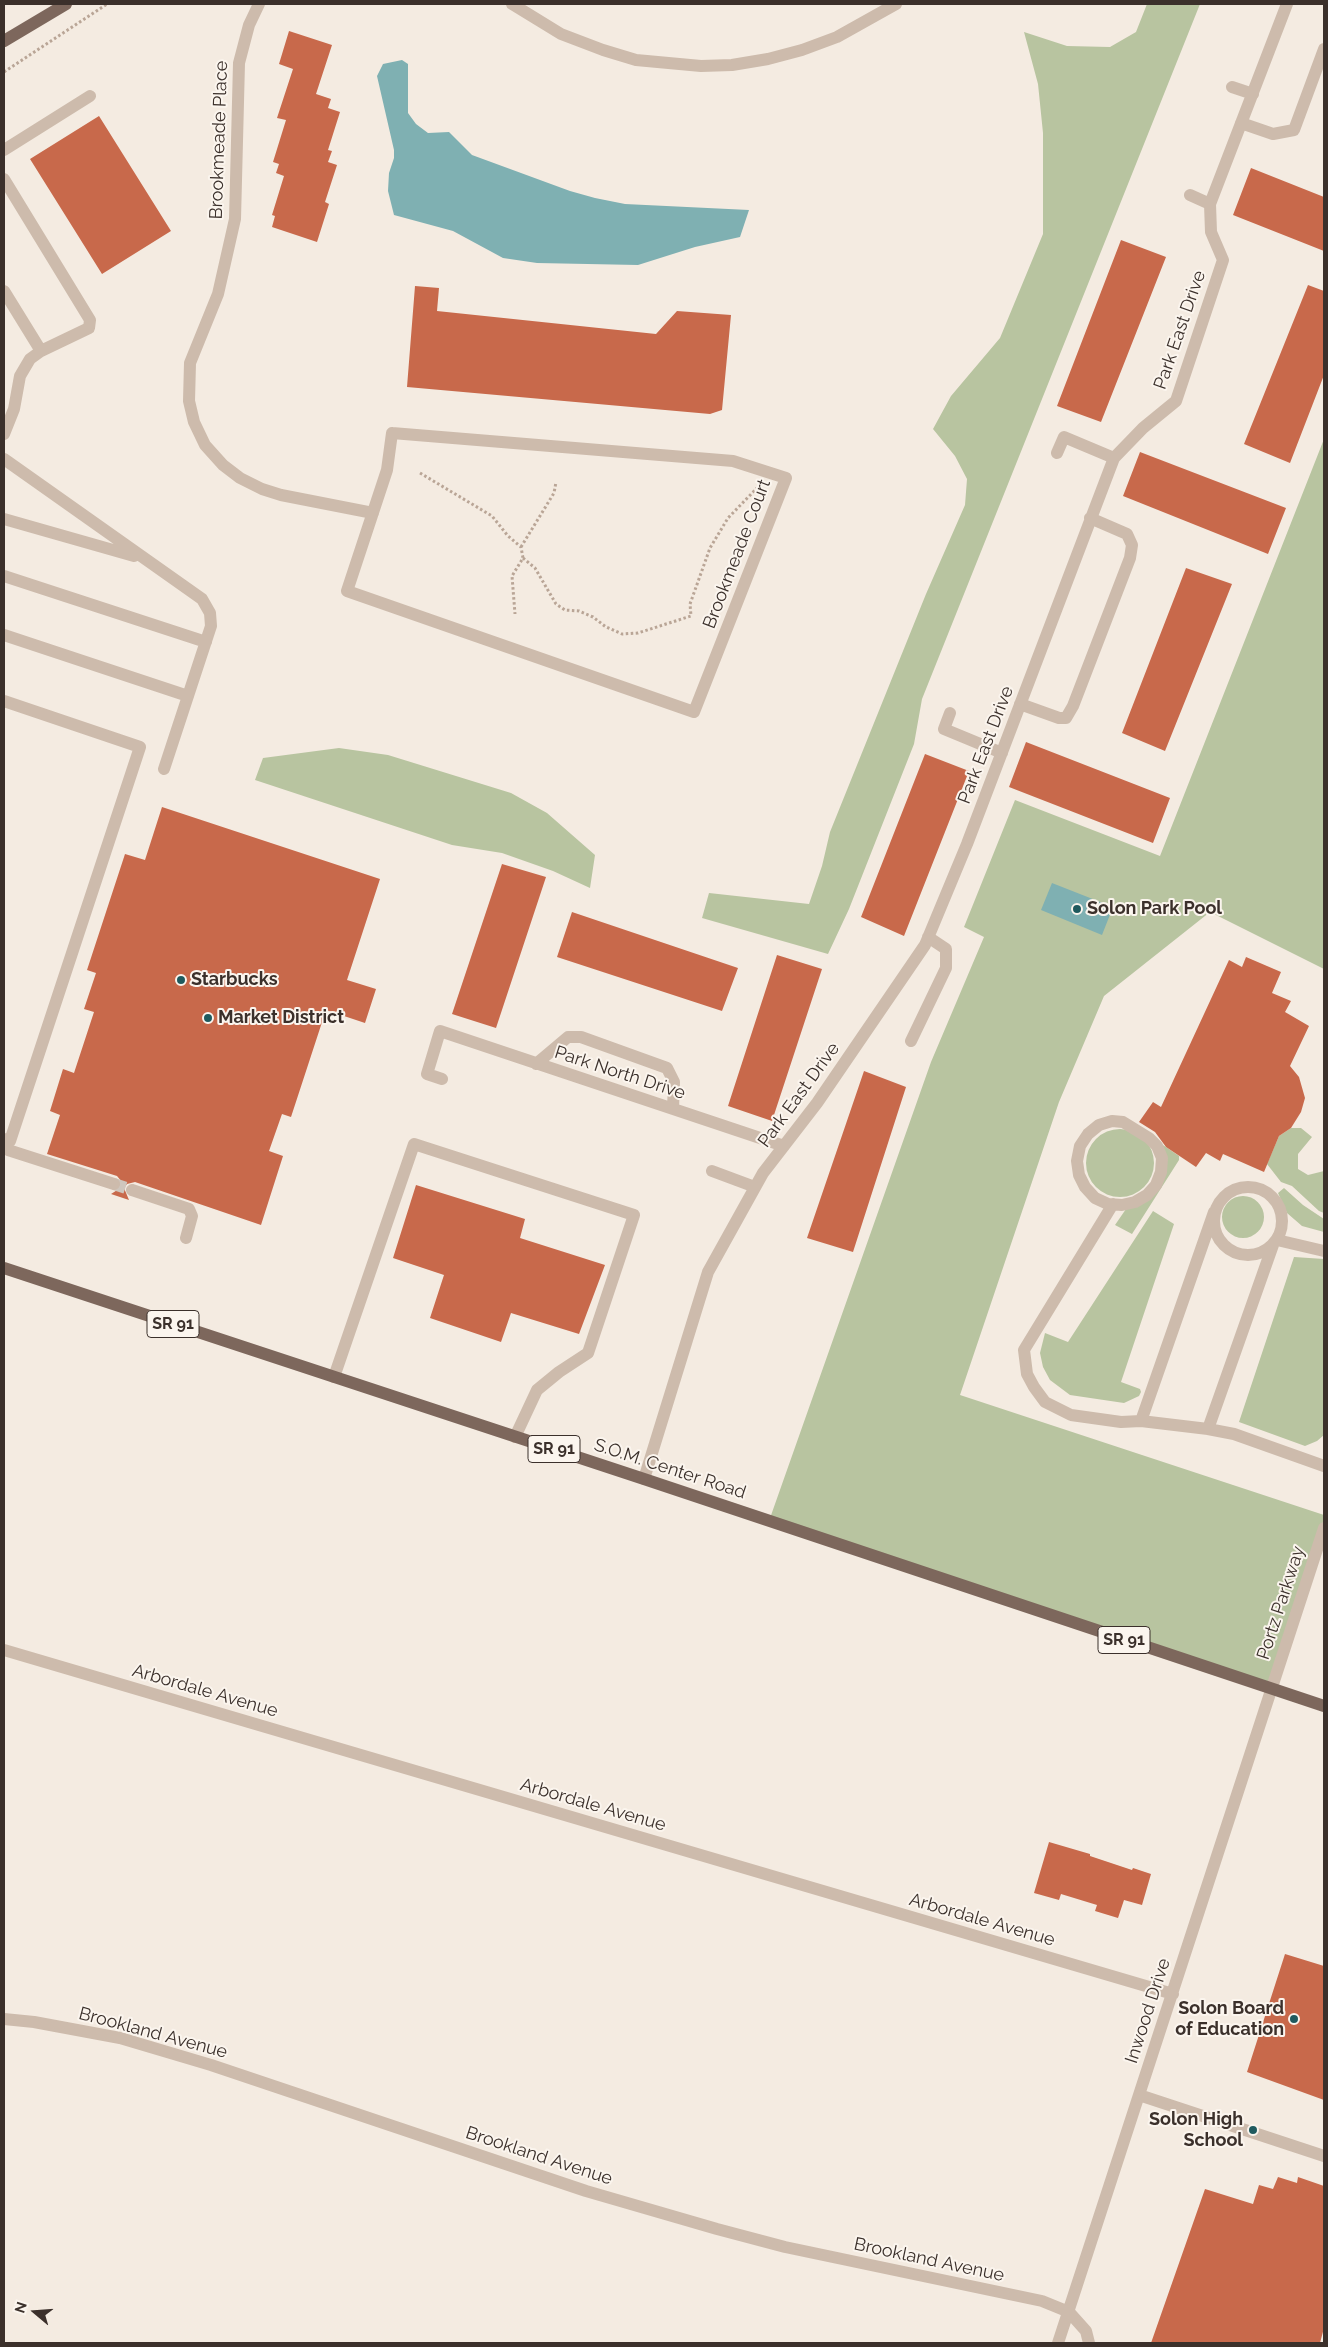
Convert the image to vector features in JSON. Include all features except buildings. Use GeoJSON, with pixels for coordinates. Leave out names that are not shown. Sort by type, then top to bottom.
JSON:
{"type":"FeatureCollection","features":[{"type":"Feature","properties":{"kind":"main road"},"geometry":{"type":"LineString","coordinates":[[4,42],[66,4]]}},
{"type":"Feature","properties":{"kind":"main road","name":"S.O.M. Center Road"},"geometry":{"type":"LineString","coordinates":[[4,1268],[1324,1706]]}},
{"type":"Feature","properties":{"kind":"street","name":"Brookmeade Place"},"geometry":{"type":"LineString","coordinates":[[259,4],[249,25],[239,63],[235,219],[218,294],[190,363],[189,401],[194,422],[205,445],[223,465],[245,481],[281,495],[373,513]]}},
{"type":"Feature","properties":{"kind":"street"},"geometry":{"type":"LineString","coordinates":[[512,4],[562,34],[611,53],[655,62],[701,66],[732,65],[768,59],[802,50],[837,37],[896,4]]}},
{"type":"Feature","properties":{"kind":"street","name":"Park East Drive"},"geometry":{"type":"LineString","coordinates":[[644,1479],[708,1272],[755,1187],[848,1059],[928,937],[967,844],[1114,458],[1143,428],[1176,400],[1223,260],[1211,232],[1210,204],[1287,4]]}},
{"type":"Feature","properties":{"kind":"street"},"geometry":{"type":"LineString","coordinates":[[1241,123],[1273,134],[1294,130],[1324,49]]}},
{"type":"Feature","properties":{"kind":"street"},"geometry":{"type":"LineString","coordinates":[[1232,87],[1253,94]]}},
{"type":"Feature","properties":{"kind":"street"},"geometry":{"type":"LineString","coordinates":[[4,150],[90,96]]}},
{"type":"Feature","properties":{"kind":"street"},"geometry":{"type":"LineString","coordinates":[[4,179],[90,320],[89,328],[41,351],[30,359],[20,376],[14,409],[4,434]]}},
{"type":"Feature","properties":{"kind":"street"},"geometry":{"type":"LineString","coordinates":[[1190,195],[1210,204]]}},
{"type":"Feature","properties":{"kind":"street"},"geometry":{"type":"LineString","coordinates":[[4,291],[41,351]]}},
{"type":"Feature","properties":{"kind":"street","name":"Brookmeade Court"},"geometry":{"type":"LineString","coordinates":[[392,433],[733,461],[786,478],[694,712],[347,591],[373,513],[387,470],[392,433]]}},
{"type":"Feature","properties":{"kind":"street"},"geometry":{"type":"LineString","coordinates":[[1057,453],[1064,438],[1114,458]]}},
{"type":"Feature","properties":{"kind":"street"},"geometry":{"type":"LineString","coordinates":[[4,459],[202,600],[210,613],[211,626],[164,770]]}},
{"type":"Feature","properties":{"kind":"street"},"geometry":{"type":"LineString","coordinates":[[1020,704],[1059,718],[1066,718],[1073,706],[1130,558],[1132,545],[1127,534],[1090,518]]}},
{"type":"Feature","properties":{"kind":"street"},"geometry":{"type":"LineString","coordinates":[[4,519],[142,558]]}},
{"type":"Feature","properties":{"kind":"street"},"geometry":{"type":"LineString","coordinates":[[4,576],[206,642]]}},
{"type":"Feature","properties":{"kind":"street"},"geometry":{"type":"LineString","coordinates":[[4,635],[188,696]]}},
{"type":"Feature","properties":{"kind":"street"},"geometry":{"type":"LineString","coordinates":[[4,701],[140,747],[10,1141],[6,1145],[114,1184]]}},
{"type":"Feature","properties":{"kind":"street"},"geometry":{"type":"LineString","coordinates":[[950,713],[944,729],[1002,752]]}},
{"type":"Feature","properties":{"kind":"street"},"geometry":{"type":"LineString","coordinates":[[911,1041],[946,968],[946,948],[928,937]]}},
{"type":"Feature","properties":{"kind":"street","name":"Park North Drive"},"geometry":{"type":"LineString","coordinates":[[442,1079],[427,1074],[440,1031],[784,1146]]}},
{"type":"Feature","properties":{"kind":"street"},"geometry":{"type":"LineString","coordinates":[[536,1064],[568,1037],[581,1037],[667,1068],[674,1082],[672,1109]]}},
{"type":"Feature","properties":{"kind":"street"},"geometry":{"type":"LineString","coordinates":[[1112,1121],[1123,1122],[1149,1138],[1157,1146],[1162,1158],[1161,1172],[1156,1185],[1147,1195],[1135,1202],[1122,1205],[1113,1204],[1095,1198],[1085,1187],[1079,1174],[1077,1160],[1080,1146],[1088,1134],[1099,1125],[1112,1121]]}},
{"type":"Feature","properties":{"kind":"street"},"geometry":{"type":"LineString","coordinates":[[334,1377],[414,1144],[634,1215],[588,1354],[559,1372],[537,1390],[515,1437]]}},
{"type":"Feature","properties":{"kind":"street"},"geometry":{"type":"LineString","coordinates":[[712,1171],[755,1187]]}},
{"type":"Feature","properties":{"kind":"street"},"geometry":{"type":"LineString","coordinates":[[1141,1421],[1214,1212],[1220,1200],[1230,1191],[1243,1186],[1256,1187],[1268,1193],[1277,1202],[1282,1215],[1282,1228],[1275,1242],[1208,1429]]}},
{"type":"Feature","properties":{"kind":"street"},"geometry":{"type":"LineString","coordinates":[[132,1190],[189,1209],[192,1216],[186,1238]]}},
{"type":"Feature","properties":{"kind":"street"},"geometry":{"type":"LineString","coordinates":[[1113,1204],[1024,1350],[1028,1374],[1034,1387],[1045,1402],[1071,1415],[1121,1422],[1141,1421],[1234,1434],[1324,1466]]}},
{"type":"Feature","properties":{"kind":"street"},"geometry":{"type":"LineString","coordinates":[[1214,1212],[1214,1227],[1219,1241],[1231,1251],[1245,1256],[1260,1253],[1275,1242],[1324,1252]]}},
{"type":"Feature","properties":{"kind":"street","name":"Portz Parkway"},"geometry":{"type":"LineString","coordinates":[[1271,1689],[1324,1528]]}},
{"type":"Feature","properties":{"kind":"street","name":"Arbordale Avenue"},"geometry":{"type":"LineString","coordinates":[[4,1650],[1172,1994]]}},
{"type":"Feature","properties":{"kind":"street","name":"Inwood Drive"},"geometry":{"type":"LineString","coordinates":[[1058,2343],[1271,1689]]}},
{"type":"Feature","properties":{"kind":"street","name":"Brookland Avenue"},"geometry":{"type":"LineString","coordinates":[[4,2019],[34,2022],[120,2038],[211,2065],[586,2191],[717,2230],[785,2247],[1042,2301],[1069,2312]]}},
{"type":"Feature","properties":{"kind":"street"},"geometry":{"type":"LineString","coordinates":[[1139,2095],[1324,2156]]}},
{"type":"Feature","properties":{"kind":"street"},"geometry":{"type":"LineString","coordinates":[[1069,2312],[1086,2331],[1089,2343]]}},
{"type":"Feature","properties":{"kind":"path"},"geometry":{"type":"LineString","coordinates":[[4,72],[107,4]]}},
{"type":"Feature","properties":{"kind":"path"},"geometry":{"type":"LineString","coordinates":[[420,473],[492,516],[508,536],[521,547],[523,558],[535,568],[556,604],[565,610],[578,611],[593,616],[606,626],[622,634],[638,633],[691,616],[690,604],[710,548],[728,518],[757,488]]}},
{"type":"Feature","properties":{"kind":"path"},"geometry":{"type":"LineString","coordinates":[[521,547],[554,493],[556,482]]}},
{"type":"Feature","properties":{"kind":"path"},"geometry":{"type":"LineString","coordinates":[[515,614],[512,576],[523,558]]}},
{"type":"Feature","properties":{"kind":"green space"},"geometry":{"type":"Polygon","coordinates":[[[1147,4],[1200,4],[922,699],[914,744],[849,909],[828,954],[702,918],[709,893],[809,904],[822,866],[830,832],[926,594],[965,505],[967,479],[955,456],[933,429],[951,396],[1000,338],[1043,234],[1043,133],[1038,84],[1024,32],[1067,46],[1110,47],[1136,32],[1147,4]]]}},
{"type":"Feature","properties":{"kind":"green space"},"geometry":{"type":"Polygon","coordinates":[[[1324,439],[1324,969],[1210,912],[1104,996],[1059,1102],[960,1395],[1324,1515],[1324,1528],[1271,1689],[769,1521],[931,1062],[984,937],[964,927],[1015,800],[1160,856],[1324,439]]]}},
{"type":"Feature","properties":{"kind":"green space"},"geometry":{"type":"Polygon","coordinates":[[[339,748],[388,755],[511,793],[547,813],[595,855],[590,888],[553,871],[502,853],[452,845],[255,780],[263,758],[339,748]]]}},
{"type":"Feature","properties":{"kind":"green space"},"geometry":{"type":"Polygon","coordinates":[[[1291,1128],[1301,1128],[1312,1137],[1298,1154],[1298,1169],[1308,1175],[1324,1171],[1324,1213],[1319,1211],[1292,1186],[1281,1182],[1267,1164],[1279,1136],[1291,1128]]]}},
{"type":"Feature","properties":{"kind":"green space"},"geometry":{"type":"Polygon","coordinates":[[[1120,1129],[1133,1132],[1144,1139],[1151,1150],[1154,1163],[1151,1176],[1144,1187],[1133,1194],[1120,1197],[1107,1194],[1096,1187],[1089,1176],[1086,1163],[1089,1150],[1096,1139],[1107,1132],[1120,1129]]]}},
{"type":"Feature","properties":{"kind":"green space"},"geometry":{"type":"Polygon","coordinates":[[[1160,1143],[1179,1156],[1179,1160],[1132,1234],[1115,1225],[1126,1209],[1155,1192],[1160,1143]]]}},
{"type":"Feature","properties":{"kind":"green space"},"geometry":{"type":"Polygon","coordinates":[[[1284,1188],[1303,1205],[1324,1219],[1324,1232],[1302,1226],[1287,1213],[1278,1193],[1284,1188]]]}},
{"type":"Feature","properties":{"kind":"green space"},"geometry":{"type":"Polygon","coordinates":[[[1243,1196],[1258,1202],[1264,1217],[1258,1232],[1243,1238],[1228,1232],[1222,1217],[1228,1202],[1243,1196]]]}},
{"type":"Feature","properties":{"kind":"green space"},"geometry":{"type":"Polygon","coordinates":[[[1153,1211],[1174,1224],[1121,1382],[1140,1389],[1141,1392],[1139,1396],[1124,1403],[1070,1395],[1050,1380],[1043,1367],[1040,1353],[1045,1333],[1068,1342],[1153,1211]]]}},
{"type":"Feature","properties":{"kind":"green space"},"geometry":{"type":"Polygon","coordinates":[[[1294,1257],[1324,1259],[1324,1435],[1317,1441],[1305,1446],[1239,1422],[1294,1257]]]}},
{"type":"Feature","properties":{"kind":"water"},"geometry":{"type":"Polygon","coordinates":[[[402,60],[408,64],[408,113],[416,124],[428,133],[449,132],[472,155],[570,191],[595,198],[625,204],[749,210],[740,237],[695,247],[638,265],[537,263],[503,258],[453,231],[394,215],[388,191],[389,173],[394,158],[394,150],[377,76],[383,64],[402,60]]]}},
{"type":"Feature","properties":{"kind":"water","name":"Solon Park Pool"},"geometry":{"type":"Polygon","coordinates":[[[1052,883],[1113,907],[1102,935],[1041,910],[1052,883]]]}},
{"type":"Feature","properties":{"kind":"tunnel"},"geometry":{"type":"LineString","coordinates":[[114,1184],[132,1190]]}},
{"type":"Feature","properties":{"kind":"place","name":"Solon Park Pool"},"geometry":{"type":"Point","coordinates":[1077,909]}},
{"type":"Feature","properties":{"kind":"place","name":"Starbucks"},"geometry":{"type":"Point","coordinates":[181,980]}},
{"type":"Feature","properties":{"kind":"place","name":"Market District"},"geometry":{"type":"Point","coordinates":[208,1018]}},
{"type":"Feature","properties":{"kind":"place","name":"Solon Board of Education"},"geometry":{"type":"Point","coordinates":[1294,2019]}},
{"type":"Feature","properties":{"kind":"place","name":"Solon High School"},"geometry":{"type":"Point","coordinates":[1253,2130]}}]}
